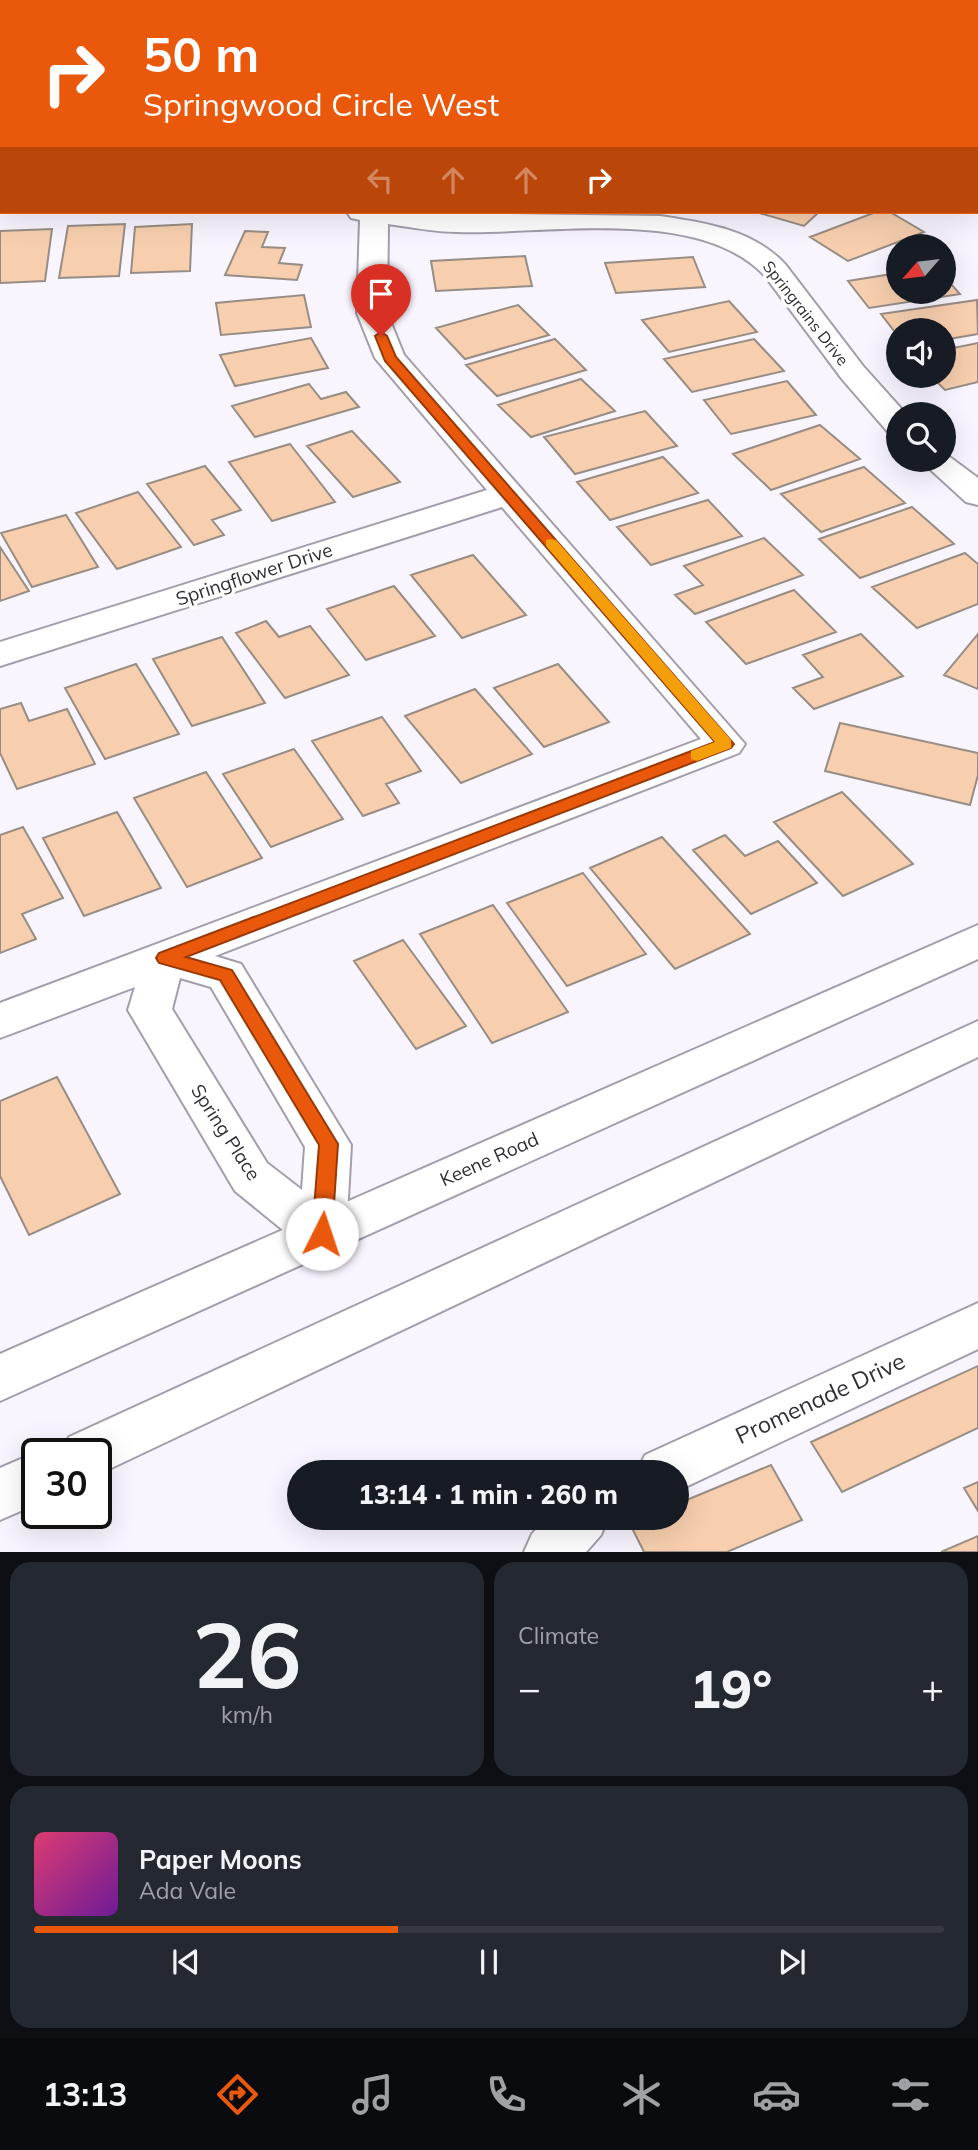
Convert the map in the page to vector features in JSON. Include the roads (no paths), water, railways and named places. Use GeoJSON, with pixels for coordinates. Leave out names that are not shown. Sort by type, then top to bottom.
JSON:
{"type":"FeatureCollection","features":[{"type":"Feature","properties":{"kind":"street"},"geometry":{"type":"LineString","coordinates":[[0,1021],[726,744],[390,358],[372,313],[368,214]]}},
{"type":"Feature","properties":{"kind":"street","name":"Springrains Drive"},"geometry":{"type":"LineString","coordinates":[[376,214],[453,223],[654,224],[695,227],[728,237],[759,254],[779,274],[868,394],[886,412]]}},
{"type":"Feature","properties":{"kind":"street"},"geometry":{"type":"LineString","coordinates":[[950,472],[978,495]]}},
{"type":"Feature","properties":{"kind":"street","name":"Springflower Drive"},"geometry":{"type":"LineString","coordinates":[[0,654],[509,494]]}},
{"type":"Feature","properties":{"kind":"street","name":"Keene Road"},"geometry":{"type":"LineString","coordinates":[[0,1378],[978,941]]}},
{"type":"Feature","properties":{"kind":"street"},"geometry":{"type":"LineString","coordinates":[[165,958],[226,975],[328,1144],[322,1234]]}},
{"type":"Feature","properties":{"kind":"street","name":"Spring Place"},"geometry":{"type":"LineString","coordinates":[[165,958],[150,1010],[251,1177],[322,1234]]}},
{"type":"Feature","properties":{"kind":"street"},"geometry":{"type":"LineString","coordinates":[[112,1442],[978,1038]]}},
{"type":"Feature","properties":{"kind":"street","name":"Promenade Drive"},"geometry":{"type":"LineString","coordinates":[[689,1460],[978,1325]]}},
{"type":"Feature","properties":{"kind":"street"},"geometry":{"type":"LineString","coordinates":[[0,1396],[76,1344]]}},
{"type":"Feature","properties":{"kind":"street"},"geometry":{"type":"LineString","coordinates":[[0,1495],[21,1485]]}},
{"type":"Feature","properties":{"kind":"street"},"geometry":{"type":"LineString","coordinates":[[551,1552],[570,1530]]}}]}
